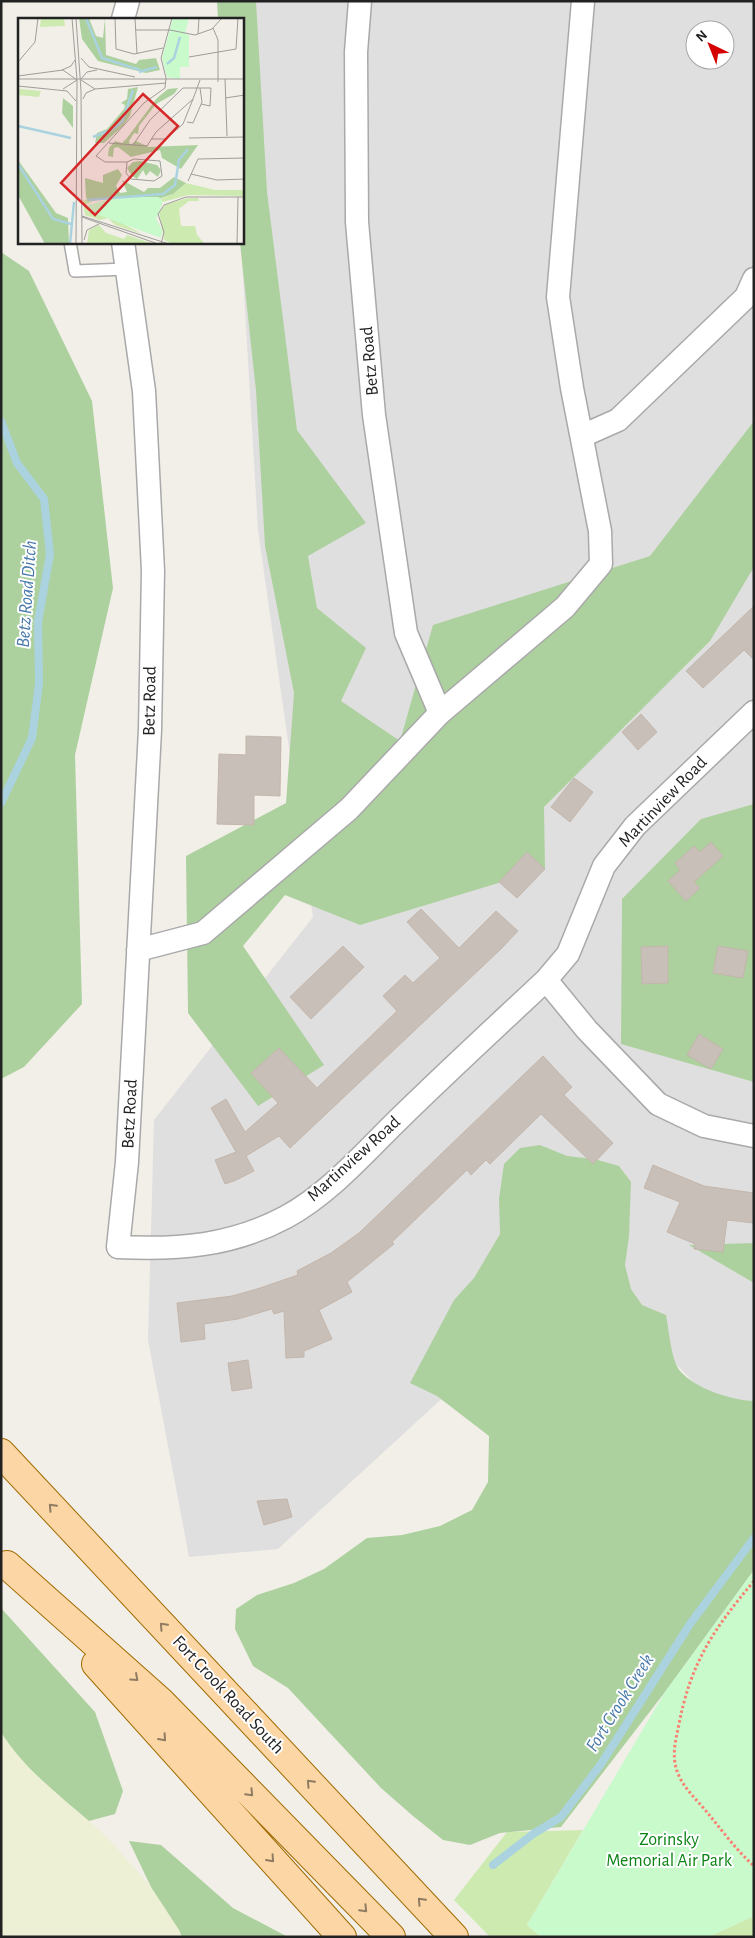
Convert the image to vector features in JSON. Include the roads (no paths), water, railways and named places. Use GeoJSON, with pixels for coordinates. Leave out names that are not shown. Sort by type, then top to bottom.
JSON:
{"type":"FeatureCollection","features":[{"type":"Feature","properties":{"kind":"main road","name":"Fort Crook Road South"},"geometry":{"type":"LineString","coordinates":[[1,1453],[454,1937]]}},
{"type":"Feature","properties":{"kind":"main road"},"geometry":{"type":"LineString","coordinates":[[4,1562],[342,1937]]}},
{"type":"Feature","properties":{"kind":"main road"},"geometry":{"type":"LineString","coordinates":[[4,1562],[161,1702],[391,1937]]}},
{"type":"Feature","properties":{"kind":"street"},"geometry":{"type":"LineString","coordinates":[[123,18],[128,1]]}},
{"type":"Feature","properties":{"kind":"street","name":"Betz Road"},"geometry":{"type":"LineString","coordinates":[[360,1],[356,52],[357,222],[374,415],[406,633],[440,713]]}},
{"type":"Feature","properties":{"kind":"street"},"geometry":{"type":"LineString","coordinates":[[138,950],[203,933],[349,809],[440,713],[565,607],[601,564],[600,531],[572,388],[558,297],[583,1]]}},
{"type":"Feature","properties":{"kind":"street","name":"Betz Road"},"geometry":{"type":"LineString","coordinates":[[118,1247],[127,1162],[150,730],[153,572],[144,390],[123,244]]}},
{"type":"Feature","properties":{"kind":"street"},"geometry":{"type":"LineString","coordinates":[[582,436],[618,420],[746,296],[754,279]]}},
{"type":"Feature","properties":{"kind":"street","name":"Martinview Road"},"geometry":{"type":"LineString","coordinates":[[118,1247],[167,1249],[223,1241],[263,1228],[287,1216],[326,1189],[432,1086],[546,980],[568,954],[604,866],[635,826],[754,712]]}},
{"type":"Feature","properties":{"kind":"street"},"geometry":{"type":"LineString","coordinates":[[546,980],[587,1030],[658,1104],[704,1126],[754,1136]]}},
{"type":"Feature","properties":{"kind":"lane"},"geometry":{"type":"LineString","coordinates":[[70,244],[75,271],[127,269]]}},
{"type":"Feature","properties":{"kind":"waterway","name":"Betz Road Ditch"},"geometry":{"type":"LineString","coordinates":[[1,421],[17,463],[44,499],[50,554],[38,622],[39,683],[32,738],[1,803]]}},
{"type":"Feature","properties":{"kind":"waterway","name":"Fort Crook Creek"},"geometry":{"type":"LineString","coordinates":[[493,1865],[533,1834],[561,1817],[601,1764],[690,1624],[754,1538]]}},
{"type":"Feature","properties":{"kind":"park label","name":"Zorinsky Memorial Air Park"},"geometry":{"type":"Point","coordinates":[669,1850]}}]}
